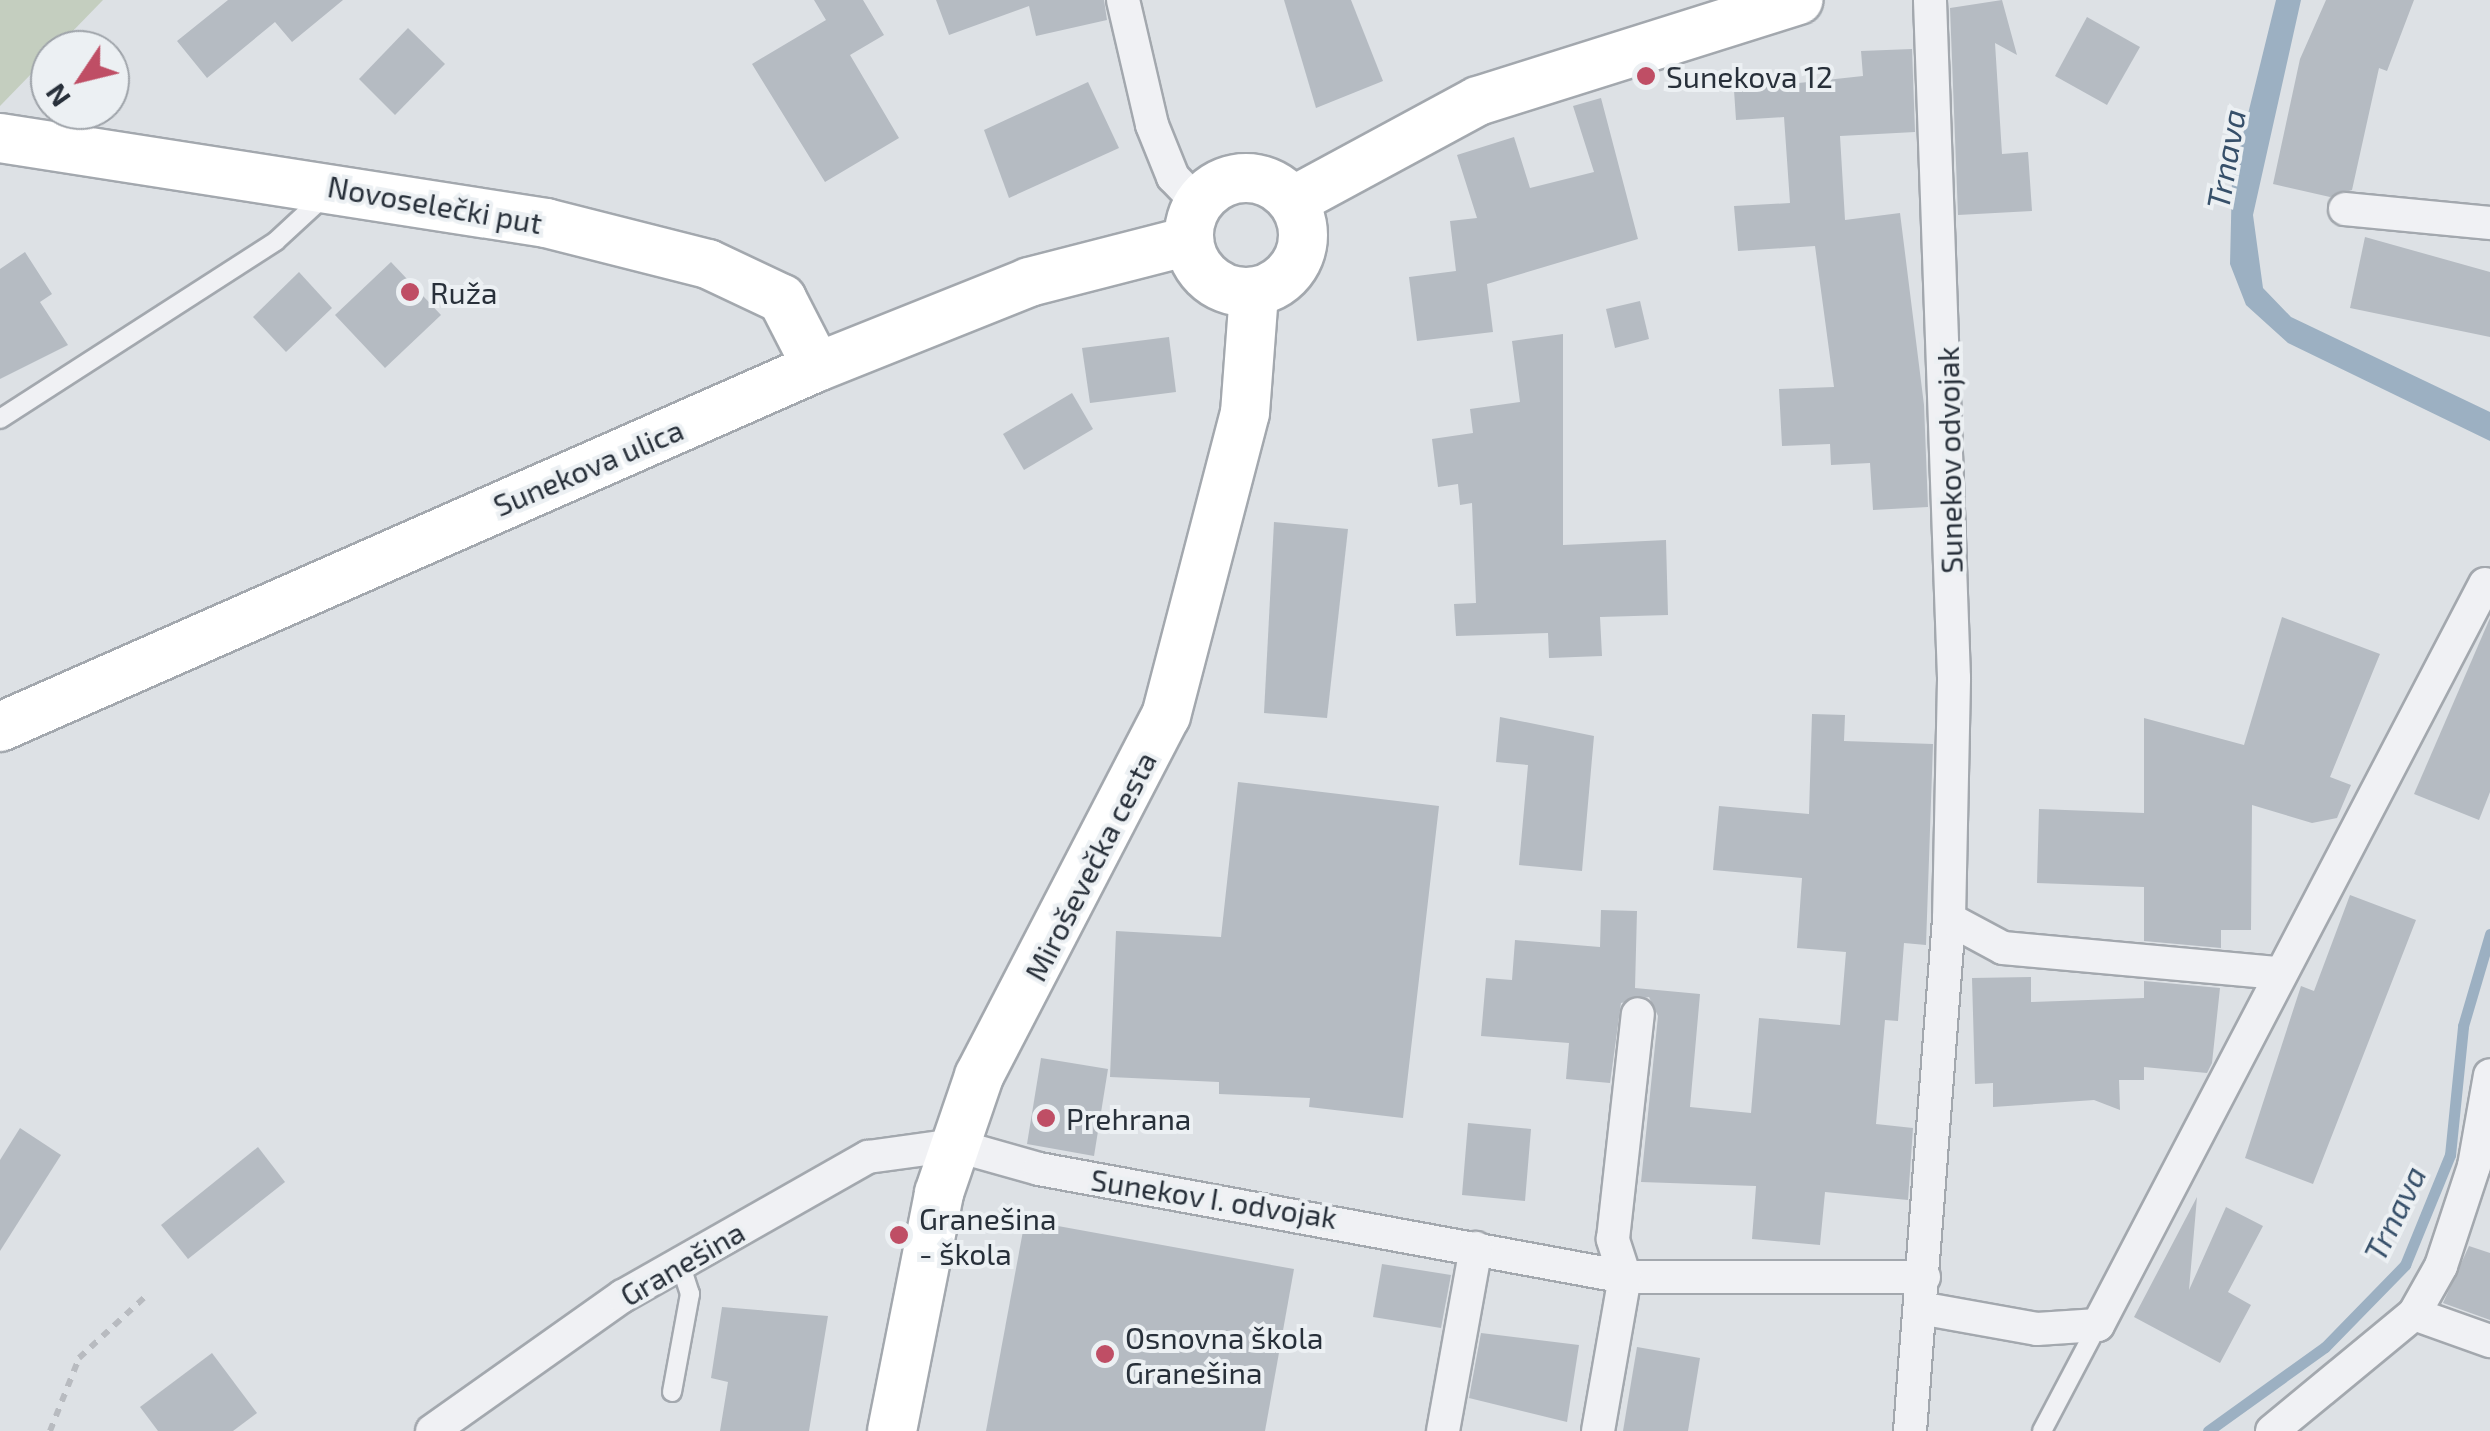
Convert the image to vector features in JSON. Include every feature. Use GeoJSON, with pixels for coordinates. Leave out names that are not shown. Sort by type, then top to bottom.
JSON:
{"type":"FeatureCollection","features":[{"type":"Feature","properties":{"kind":"street"},"geometry":{"type":"LineString","coordinates":[[1123,0],[1152,124],[1194,222],[1204,274],[1254,292],[1300,258],[1293,201]]}},
{"type":"Feature","properties":{"kind":"street"},"geometry":{"type":"LineString","coordinates":[[1293,201],[1478,101],[1798,0]]}},
{"type":"Feature","properties":{"kind":"street","name":"Sunekov odvojak"},"geometry":{"type":"LineString","coordinates":[[1922,1292],[1949,920],[1954,678],[1930,0]]}},
{"type":"Feature","properties":{"kind":"street","name":"Novoselečki put"},"geometry":{"type":"LineString","coordinates":[[0,138],[546,223],[758,281],[782,299],[817,367]]}},
{"type":"Feature","properties":{"kind":"street"},"geometry":{"type":"LineString","coordinates":[[1194,222],[1245,178],[1293,201]]}},
{"type":"Feature","properties":{"kind":"street"},"geometry":{"type":"LineString","coordinates":[[2345,208],[2490,222]]}},
{"type":"Feature","properties":{"kind":"street","name":"Sunekova ulica"},"geometry":{"type":"LineString","coordinates":[[0,727],[817,367],[1029,282],[1194,222]]}},
{"type":"Feature","properties":{"kind":"street","name":"Miroševečka cesta"},"geometry":{"type":"LineString","coordinates":[[892,1431],[954,1144],[979,1076],[1166,716],[1246,413],[1254,292]]}},
{"type":"Feature","properties":{"kind":"street"},"geometry":{"type":"LineString","coordinates":[[1910,1431],[1922,1292],[2037,1329],[2098,1325],[2276,973],[2485,584]]}},
{"type":"Feature","properties":{"kind":"street"},"geometry":{"type":"LineString","coordinates":[[1949,920],[2003,948],[2276,973]]}},
{"type":"Feature","properties":{"kind":"street"},"geometry":{"type":"LineString","coordinates":[[1598,1431],[1625,1277],[1613,1239],[1638,1014]]}},
{"type":"Feature","properties":{"kind":"street"},"geometry":{"type":"LineString","coordinates":[[2272,1431],[2414,1314],[2468,1182],[2490,1075]]}},
{"type":"Feature","properties":{"kind":"street","name":"Sunekov I. odvojak"},"geometry":{"type":"LineString","coordinates":[[954,1144],[1039,1169],[1625,1277],[1922,1292]]}},
{"type":"Feature","properties":{"kind":"street","name":"Granešina"},"geometry":{"type":"LineString","coordinates":[[432,1431],[680,1264],[868,1157],[954,1144]]}},
{"type":"Feature","properties":{"kind":"street"},"geometry":{"type":"LineString","coordinates":[[1443,1431],[1476,1248]]}},
{"type":"Feature","properties":{"kind":"street"},"geometry":{"type":"LineString","coordinates":[[2414,1314],[2490,1341]]}},
{"type":"Feature","properties":{"kind":"lane"},"geometry":{"type":"LineString","coordinates":[[0,419],[276,241],[334,187]]}},
{"type":"Feature","properties":{"kind":"lane"},"geometry":{"type":"LineString","coordinates":[[672,1392],[690,1294],[680,1264]]}},
{"type":"Feature","properties":{"kind":"lane"},"geometry":{"type":"LineString","coordinates":[[2042,1431],[2098,1325]]}},
{"type":"Feature","properties":{"kind":"path"},"geometry":{"type":"LineString","coordinates":[[50,1431],[78,1358],[146,1296]]}},
{"type":"Feature","properties":{"kind":"green space"},"geometry":{"type":"Polygon","coordinates":[[[0,0],[103,0],[74,30],[30,30],[30,75],[0,106],[0,0]]]}},
{"type":"Feature","properties":{"kind":"water"},"geometry":{"type":"Polygon","coordinates":[[[2276,0],[2301,0],[2253,215],[2263,288],[2291,317],[2490,412],[2490,441],[2288,343],[2246,305],[2230,264],[2232,179],[2276,0]]]}},
{"type":"Feature","properties":{"kind":"building"},"geometry":{"type":"Polygon","coordinates":[[[228,0],[343,0],[292,42],[275,22],[207,78],[177,41],[228,0]]]}},
{"type":"Feature","properties":{"kind":"building"},"geometry":{"type":"Polygon","coordinates":[[[814,0],[863,0],[884,35],[850,55],[899,138],[825,182],[752,64],[826,20],[814,0]]]}},
{"type":"Feature","properties":{"kind":"building"},"geometry":{"type":"Polygon","coordinates":[[[936,0],[1104,0],[1107,20],[1036,36],[1029,6],[949,35],[936,0]]]}},
{"type":"Feature","properties":{"kind":"building"},"geometry":{"type":"Polygon","coordinates":[[[1284,0],[1351,0],[1383,81],[1316,108],[1284,0]]]}},
{"type":"Feature","properties":{"kind":"building"},"geometry":{"type":"Polygon","coordinates":[[[2002,0],[2017,55],[1995,43],[2002,154],[2028,152],[2032,211],[1958,215],[1950,8],[2002,0]]]}},
{"type":"Feature","properties":{"kind":"building"},"geometry":{"type":"Polygon","coordinates":[[[2326,0],[2414,0],[2387,71],[2379,68],[2352,190],[2330,197],[2273,184],[2300,59],[2326,0]]]}},
{"type":"Feature","properties":{"kind":"building"},"geometry":{"type":"Polygon","coordinates":[[[2087,17],[2140,47],[2107,105],[2055,76],[2087,17]]]}},
{"type":"Feature","properties":{"kind":"building"},"geometry":{"type":"Polygon","coordinates":[[[408,28],[445,64],[395,115],[359,79],[408,28]]]}},
{"type":"Feature","properties":{"kind":"building"},"geometry":{"type":"Polygon","coordinates":[[[1912,49],[1915,132],[1840,136],[1845,220],[1900,213],[1924,405],[1928,507],[1873,510],[1870,463],[1831,465],[1830,444],[1782,446],[1779,389],[1834,387],[1815,246],[1738,251],[1734,206],[1790,203],[1784,117],[1736,120],[1734,90],[1863,76],[1861,51],[1912,49]]]}},
{"type":"Feature","properties":{"kind":"building"},"geometry":{"type":"Polygon","coordinates":[[[1088,82],[1119,148],[1009,198],[984,130],[1088,82]]]}},
{"type":"Feature","properties":{"kind":"building"},"geometry":{"type":"Polygon","coordinates":[[[1601,98],[1638,239],[1487,284],[1493,332],[1417,341],[1409,277],[1456,271],[1450,221],[1477,218],[1457,155],[1514,137],[1530,188],[1594,172],[1573,106],[1601,98]]]}},
{"type":"Feature","properties":{"kind":"building"},"geometry":{"type":"Polygon","coordinates":[[[2365,237],[2490,272],[2490,337],[2350,308],[2365,237]]]}},
{"type":"Feature","properties":{"kind":"building"},"geometry":{"type":"Polygon","coordinates":[[[25,252],[52,294],[40,302],[68,345],[0,379],[0,269],[25,252]]]}},
{"type":"Feature","properties":{"kind":"building"},"geometry":{"type":"Polygon","coordinates":[[[391,262],[441,315],[385,368],[335,315],[391,262]]]}},
{"type":"Feature","properties":{"kind":"building"},"geometry":{"type":"Polygon","coordinates":[[[299,272],[332,308],[286,352],[253,317],[299,272]]]}},
{"type":"Feature","properties":{"kind":"building"},"geometry":{"type":"Polygon","coordinates":[[[1640,301],[1649,339],[1615,348],[1606,309],[1640,301]]]}},
{"type":"Feature","properties":{"kind":"building"},"geometry":{"type":"Polygon","coordinates":[[[1563,334],[1563,545],[1666,540],[1668,615],[1600,617],[1602,656],[1549,658],[1548,633],[1456,636],[1454,604],[1476,603],[1472,503],[1460,505],[1458,484],[1438,487],[1432,439],[1473,433],[1470,409],[1520,402],[1512,341],[1563,334]]]}},
{"type":"Feature","properties":{"kind":"building"},"geometry":{"type":"Polygon","coordinates":[[[1169,337],[1176,392],[1090,403],[1082,348],[1169,337]]]}},
{"type":"Feature","properties":{"kind":"building"},"geometry":{"type":"Polygon","coordinates":[[[1072,393],[1093,429],[1024,470],[1003,434],[1072,393]]]}},
{"type":"Feature","properties":{"kind":"building"},"geometry":{"type":"Polygon","coordinates":[[[1274,522],[1348,529],[1327,718],[1264,713],[1274,522]]]}},
{"type":"Feature","properties":{"kind":"building"},"geometry":{"type":"Polygon","coordinates":[[[2282,617],[2380,654],[2330,777],[2351,785],[2337,818],[2312,823],[2252,805],[2251,930],[2221,930],[2221,948],[2144,941],[2144,887],[2037,883],[2039,809],[2144,813],[2144,718],[2244,745],[2282,617]]]}},
{"type":"Feature","properties":{"kind":"building"},"geometry":{"type":"Polygon","coordinates":[[[2490,618],[2490,792],[2479,820],[2414,794],[2490,618]]]}},
{"type":"Feature","properties":{"kind":"building"},"geometry":{"type":"Polygon","coordinates":[[[1812,714],[1845,715],[1844,741],[1933,744],[1926,945],[1904,943],[1898,1021],[1885,1020],[1876,1124],[1913,1128],[1908,1200],[1825,1192],[1820,1245],[1752,1239],[1756,1186],[1641,1182],[1658,1016],[1649,997],[1621,1003],[1610,1083],[1566,1079],[1569,1043],[1481,1036],[1486,978],[1512,980],[1515,940],[1600,947],[1601,910],[1637,911],[1635,988],[1700,994],[1690,1107],[1751,1113],[1759,1018],[1840,1025],[1846,952],[1797,948],[1802,878],[1713,870],[1719,806],[1809,814],[1812,714]]]}},
{"type":"Feature","properties":{"kind":"building"},"geometry":{"type":"Polygon","coordinates":[[[1500,717],[1594,736],[1582,871],[1519,865],[1528,765],[1496,762],[1500,717]]]}},
{"type":"Feature","properties":{"kind":"building"},"geometry":{"type":"Polygon","coordinates":[[[1238,782],[1439,806],[1403,1118],[1309,1107],[1310,1098],[1219,1094],[1219,1082],[1110,1077],[1116,931],[1221,937],[1238,782]]]}},
{"type":"Feature","properties":{"kind":"building"},"geometry":{"type":"Polygon","coordinates":[[[2350,895],[2416,920],[2313,1184],[2245,1158],[2301,986],[2314,991],[2350,895]]]}},
{"type":"Feature","properties":{"kind":"building"},"geometry":{"type":"Polygon","coordinates":[[[2031,977],[2031,1002],[2144,998],[2144,981],[2220,988],[2212,1063],[2207,1073],[2144,1067],[2144,1080],[2119,1080],[2120,1110],[2094,1100],[1993,1107],[1993,1083],[1975,1084],[1972,978],[2031,977]]]}},
{"type":"Feature","properties":{"kind":"building"},"geometry":{"type":"Polygon","coordinates":[[[1041,1058],[1108,1069],[1094,1156],[1027,1144],[1041,1058]]]}},
{"type":"Feature","properties":{"kind":"building"},"geometry":{"type":"Polygon","coordinates":[[[1468,1123],[1531,1129],[1525,1201],[1462,1195],[1468,1123]]]}},
{"type":"Feature","properties":{"kind":"building"},"geometry":{"type":"Polygon","coordinates":[[[20,1128],[61,1155],[0,1251],[0,1160],[20,1128]]]}},
{"type":"Feature","properties":{"kind":"building"},"geometry":{"type":"Polygon","coordinates":[[[258,1147],[285,1182],[188,1259],[161,1225],[258,1147]]]}},
{"type":"Feature","properties":{"kind":"building"},"geometry":{"type":"Polygon","coordinates":[[[2197,1197],[2189,1290],[2226,1207],[2263,1226],[2228,1292],[2251,1305],[2220,1363],[2134,1317],[2197,1197]]]}},
{"type":"Feature","properties":{"kind":"building","name":"Osnovna škola Granešina"},"geometry":{"type":"Polygon","coordinates":[[[1025,1220],[1294,1269],[1265,1431],[986,1431],[1025,1220]]]}},
{"type":"Feature","properties":{"kind":"building"},"geometry":{"type":"Polygon","coordinates":[[[2469,1246],[2490,1253],[2490,1320],[2443,1303],[2469,1246]]]}},
{"type":"Feature","properties":{"kind":"building"},"geometry":{"type":"Polygon","coordinates":[[[1382,1264],[1451,1275],[1441,1328],[1373,1317],[1382,1264]]]}},
{"type":"Feature","properties":{"kind":"building"},"geometry":{"type":"Polygon","coordinates":[[[722,1307],[828,1316],[809,1431],[720,1431],[728,1382],[711,1378],[722,1307]]]}},
{"type":"Feature","properties":{"kind":"building"},"geometry":{"type":"Polygon","coordinates":[[[1481,1333],[1579,1345],[1567,1422],[1469,1398],[1481,1333]]]}},
{"type":"Feature","properties":{"kind":"building"},"geometry":{"type":"Polygon","coordinates":[[[1637,1347],[1700,1358],[1688,1431],[1623,1431],[1637,1347]]]}},
{"type":"Feature","properties":{"kind":"building"},"geometry":{"type":"Polygon","coordinates":[[[212,1353],[257,1413],[233,1431],[158,1431],[140,1407],[212,1353]]]}},
{"type":"Feature","properties":{"kind":"waterway","name":"Trnava"},"geometry":{"type":"LineString","coordinates":[[2208,1431],[2325,1347],[2405,1265],[2450,1155],[2463,1026],[2490,934]]}},
{"type":"Feature","properties":{"kind":"place","name":"Sunekova 12"},"geometry":{"type":"Point","coordinates":[1646,76]}},
{"type":"Feature","properties":{"kind":"place","name":"Ruža"},"geometry":{"type":"Point","coordinates":[410,292]}},
{"type":"Feature","properties":{"kind":"place","name":"Prehrana"},"geometry":{"type":"Point","coordinates":[1046,1118]}},
{"type":"Feature","properties":{"kind":"place","name":"Granešina - škola"},"geometry":{"type":"Point","coordinates":[899,1235]}},
{"type":"Feature","properties":{"kind":"place","name":"Osnovna škola Granešina"},"geometry":{"type":"Point","coordinates":[1105,1354]}}]}
